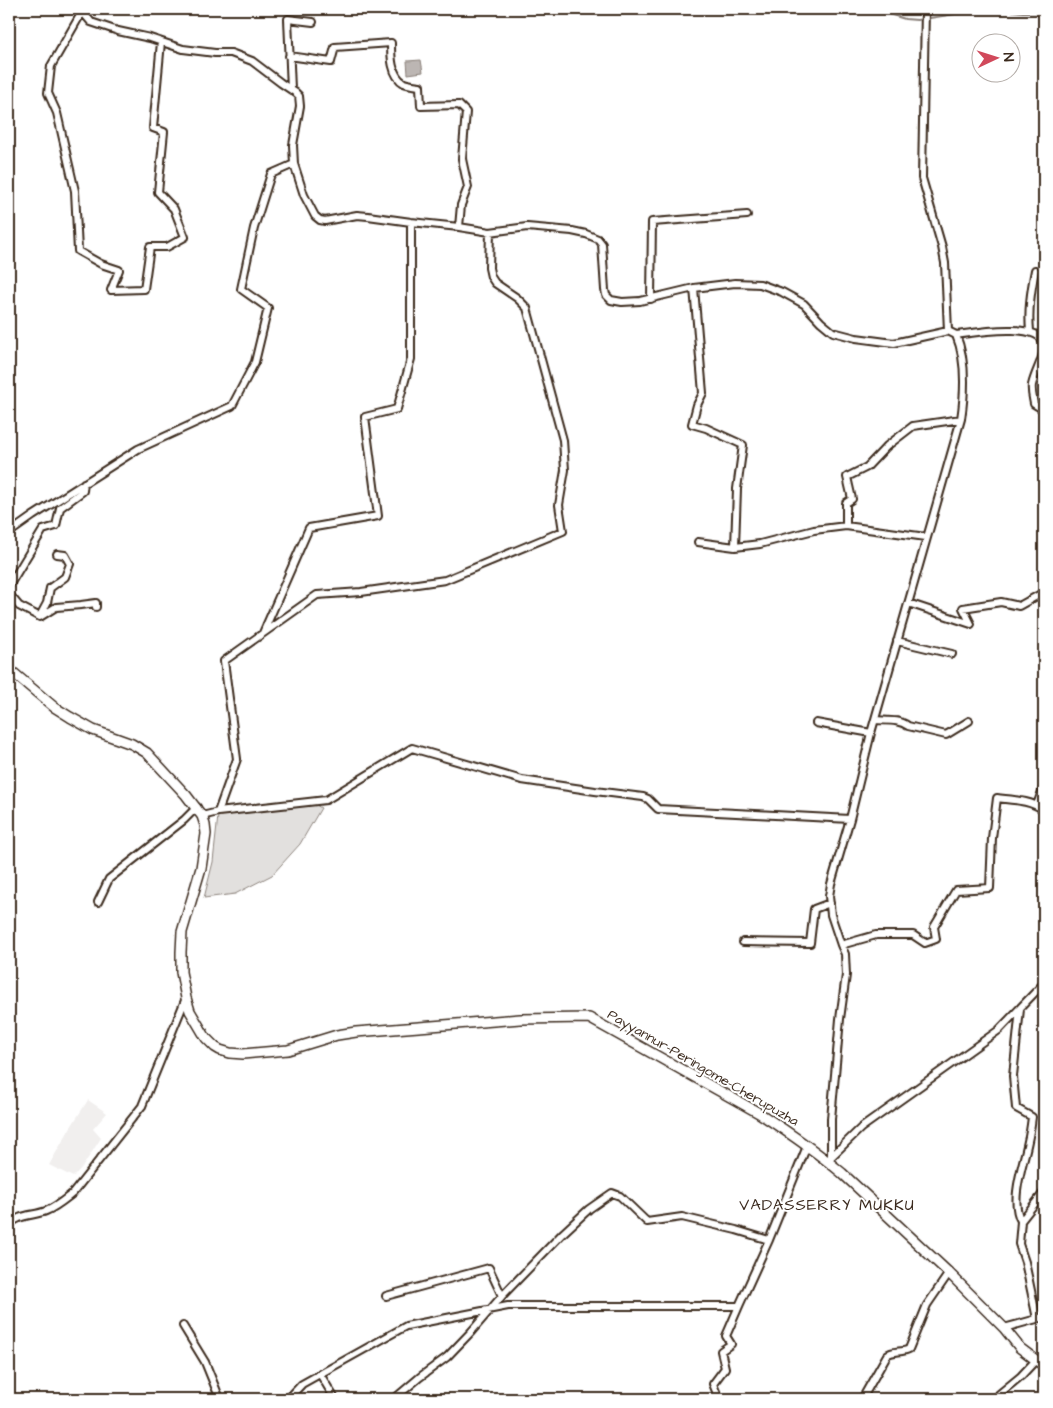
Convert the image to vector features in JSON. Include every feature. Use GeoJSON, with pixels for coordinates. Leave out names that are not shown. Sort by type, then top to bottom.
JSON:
{"type":"FeatureCollection","features":[{"type":"Feature","properties":{"kind":"main road","name":"Payyannur-Peringome-Cherupuzha"},"geometry":{"type":"LineString","coordinates":[[9,669],[54,707],[70,717],[93,730],[132,744],[147,753],[197,807],[202,816],[206,834],[201,868],[182,932],[182,972],[190,1011],[206,1038],[215,1047],[230,1054],[288,1050],[337,1035],[356,1032],[520,1019],[589,1018],[759,1113],[807,1146],[829,1158],[842,1173],[949,1273],[1004,1328],[1020,1348],[1044,1366]]}},
{"type":"Feature","properties":{"kind":"street"},"geometry":{"type":"LineString","coordinates":[[161,42],[153,128],[164,132],[158,192],[174,209],[185,237],[166,247],[150,247],[144,290],[111,290],[119,270],[101,264],[78,251],[75,190],[57,113],[48,93],[51,66],[81,10],[90,22],[118,31],[150,38],[183,49],[232,53],[252,61],[300,96],[293,144],[294,164],[304,196],[315,216],[320,220],[358,215],[490,232],[527,226],[572,231],[598,239],[602,244],[606,295],[611,300],[622,302],[651,300],[694,288],[735,283],[760,284],[782,292],[804,304],[820,322],[833,332],[856,338],[894,343],[948,331],[956,335],[1006,330],[1030,331],[1036,334],[1044,343],[1032,387],[1034,404],[1044,410]]}},
{"type":"Feature","properties":{"kind":"street"},"geometry":{"type":"LineString","coordinates":[[925,11],[922,178],[945,263],[948,331]]}},
{"type":"Feature","properties":{"kind":"street"},"geometry":{"type":"LineString","coordinates":[[291,89],[288,19],[313,22]]}},
{"type":"Feature","properties":{"kind":"street"},"geometry":{"type":"LineString","coordinates":[[289,56],[331,62],[335,47],[391,43],[391,60],[397,77],[404,83],[420,86],[421,106],[460,105],[466,112],[462,159],[468,187],[461,205],[459,227]]}},
{"type":"Feature","properties":{"kind":"street"},"geometry":{"type":"LineString","coordinates":[[9,533],[138,449],[232,406],[255,362],[268,308],[241,289],[254,228],[271,174],[294,164]]}},
{"type":"Feature","properties":{"kind":"street"},"geometry":{"type":"LineString","coordinates":[[651,300],[652,222],[747,215]]}},
{"type":"Feature","properties":{"kind":"street"},"geometry":{"type":"LineString","coordinates":[[262,634],[309,528],[378,516],[365,417],[398,409],[411,359],[411,222]]}},
{"type":"Feature","properties":{"kind":"street"},"geometry":{"type":"LineString","coordinates":[[218,812],[237,759],[224,661],[317,595],[361,592],[444,580],[563,530],[558,506],[564,470],[563,440],[526,308],[517,298],[495,283],[491,277],[489,268],[490,232]]}},
{"type":"Feature","properties":{"kind":"street"},"geometry":{"type":"LineString","coordinates":[[1030,331],[1028,315],[1035,270]]}},
{"type":"Feature","properties":{"kind":"street"},"geometry":{"type":"LineString","coordinates":[[694,288],[703,393],[697,405],[692,424],[706,428],[743,445],[737,489],[735,547]]}},
{"type":"Feature","properties":{"kind":"street"},"geometry":{"type":"LineString","coordinates":[[829,1158],[840,1019],[846,975],[845,954],[831,915],[829,896],[871,733],[961,419],[964,395],[962,350],[956,335]]}},
{"type":"Feature","properties":{"kind":"street"},"geometry":{"type":"LineString","coordinates":[[846,526],[846,503],[852,498],[848,477],[868,467],[887,446],[913,426],[961,419]]}},
{"type":"Feature","properties":{"kind":"street"},"geometry":{"type":"LineString","coordinates":[[9,586],[43,530],[56,526],[60,508],[83,491],[84,483]]}},
{"type":"Feature","properties":{"kind":"street"},"geometry":{"type":"LineString","coordinates":[[698,542],[735,547],[760,544],[814,530],[846,526],[926,537]]}},
{"type":"Feature","properties":{"kind":"street"},"geometry":{"type":"LineString","coordinates":[[40,617],[47,603],[50,588],[65,578],[70,564],[65,555],[58,554]]}},
{"type":"Feature","properties":{"kind":"street"},"geometry":{"type":"LineString","coordinates":[[908,603],[971,624],[962,608],[1001,602],[1019,606],[1044,592]]}},
{"type":"Feature","properties":{"kind":"street"},"geometry":{"type":"LineString","coordinates":[[9,594],[19,606],[40,617]]}},
{"type":"Feature","properties":{"kind":"street"},"geometry":{"type":"LineString","coordinates":[[40,617],[56,607],[96,603],[96,607]]}},
{"type":"Feature","properties":{"kind":"street"},"geometry":{"type":"LineString","coordinates":[[897,641],[952,654]]}},
{"type":"Feature","properties":{"kind":"street"},"geometry":{"type":"LineString","coordinates":[[875,720],[904,723],[908,726],[946,735],[969,721]]}},
{"type":"Feature","properties":{"kind":"street"},"geometry":{"type":"LineString","coordinates":[[816,723],[871,733]]}},
{"type":"Feature","properties":{"kind":"street"},"geometry":{"type":"LineString","coordinates":[[202,816],[218,812],[326,800],[412,748],[522,780],[643,797],[648,799],[658,809],[850,820]]}},
{"type":"Feature","properties":{"kind":"street"},"geometry":{"type":"LineString","coordinates":[[1037,805],[1044,786]]}},
{"type":"Feature","properties":{"kind":"street"},"geometry":{"type":"LineString","coordinates":[[841,944],[876,935],[913,936],[925,943],[936,939],[934,927],[956,890],[990,888],[992,838],[997,798],[1022,801],[1037,805],[1044,810]]}},
{"type":"Feature","properties":{"kind":"street"},"geometry":{"type":"LineString","coordinates":[[98,902],[108,879],[184,820],[197,807]]}},
{"type":"Feature","properties":{"kind":"street"},"geometry":{"type":"LineString","coordinates":[[743,942],[810,943],[814,909],[830,903]]}},
{"type":"Feature","properties":{"kind":"street"},"geometry":{"type":"LineString","coordinates":[[829,1158],[861,1128],[999,1030],[1044,983]]}},
{"type":"Feature","properties":{"kind":"street"},"geometry":{"type":"LineString","coordinates":[[9,1225],[11,1220],[46,1211],[73,1193],[142,1106],[186,998]]}},
{"type":"Feature","properties":{"kind":"street"},"geometry":{"type":"LineString","coordinates":[[1020,1008],[1013,1085],[1016,1108],[1032,1118],[1020,1170],[1017,1202],[1018,1216],[1021,1221]]}},
{"type":"Feature","properties":{"kind":"street"},"geometry":{"type":"LineString","coordinates":[[719,1399],[714,1384],[725,1368],[721,1351],[731,1344],[726,1336],[769,1240],[807,1146]]}},
{"type":"Feature","properties":{"kind":"street"},"geometry":{"type":"LineString","coordinates":[[1037,1319],[1025,1262],[1019,1244],[1021,1221],[1044,1192]]}},
{"type":"Feature","properties":{"kind":"street"},"geometry":{"type":"LineString","coordinates":[[394,1399],[447,1357],[502,1296],[589,1209],[612,1193],[620,1196],[647,1222],[682,1217],[769,1240]]}},
{"type":"Feature","properties":{"kind":"street"},"geometry":{"type":"LineString","coordinates":[[386,1296],[489,1268],[502,1296]]}},
{"type":"Feature","properties":{"kind":"street"},"geometry":{"type":"LineString","coordinates":[[862,1399],[887,1355],[909,1349],[926,1305],[949,1273]]}},
{"type":"Feature","properties":{"kind":"street"},"geometry":{"type":"LineString","coordinates":[[288,1399],[302,1384],[406,1326],[508,1306],[739,1306]]}},
{"type":"Feature","properties":{"kind":"street"},"geometry":{"type":"LineString","coordinates":[[1004,1328],[1044,1317]]}},
{"type":"Feature","properties":{"kind":"street"},"geometry":{"type":"LineString","coordinates":[[183,1326],[204,1362],[220,1399]]}},
{"type":"Feature","properties":{"kind":"street"},"geometry":{"type":"LineString","coordinates":[[993,1399],[1021,1376],[1036,1360]]}},
{"type":"Feature","properties":{"kind":"street"},"geometry":{"type":"LineString","coordinates":[[320,1374],[335,1399]]}},
{"type":"Feature","properties":{"kind":"shaded area"},"geometry":{"type":"Polygon","coordinates":[[[421,60],[423,72],[408,74],[407,61],[421,60]]]}},
{"type":"Feature","properties":{"kind":"shaded area"},"geometry":{"type":"Polygon","coordinates":[[[316,805],[321,808],[300,844],[272,875],[235,894],[204,898],[213,862],[218,816],[316,805]]]}},
{"type":"Feature","properties":{"kind":"shaded area"},"geometry":{"type":"Polygon","coordinates":[[[88,1100],[107,1113],[93,1129],[101,1138],[83,1166],[73,1177],[49,1165],[88,1100]]]}},
{"type":"Feature","properties":{"kind":"waterway"},"geometry":{"type":"LineString","coordinates":[[855,9],[876,10],[905,19],[917,20],[955,14],[1003,10],[1044,12]]}},
{"type":"Feature","properties":{"kind":"district","name":"VADASSERRY MUKKU"},"geometry":{"type":"Point","coordinates":[827,1205]}}]}
